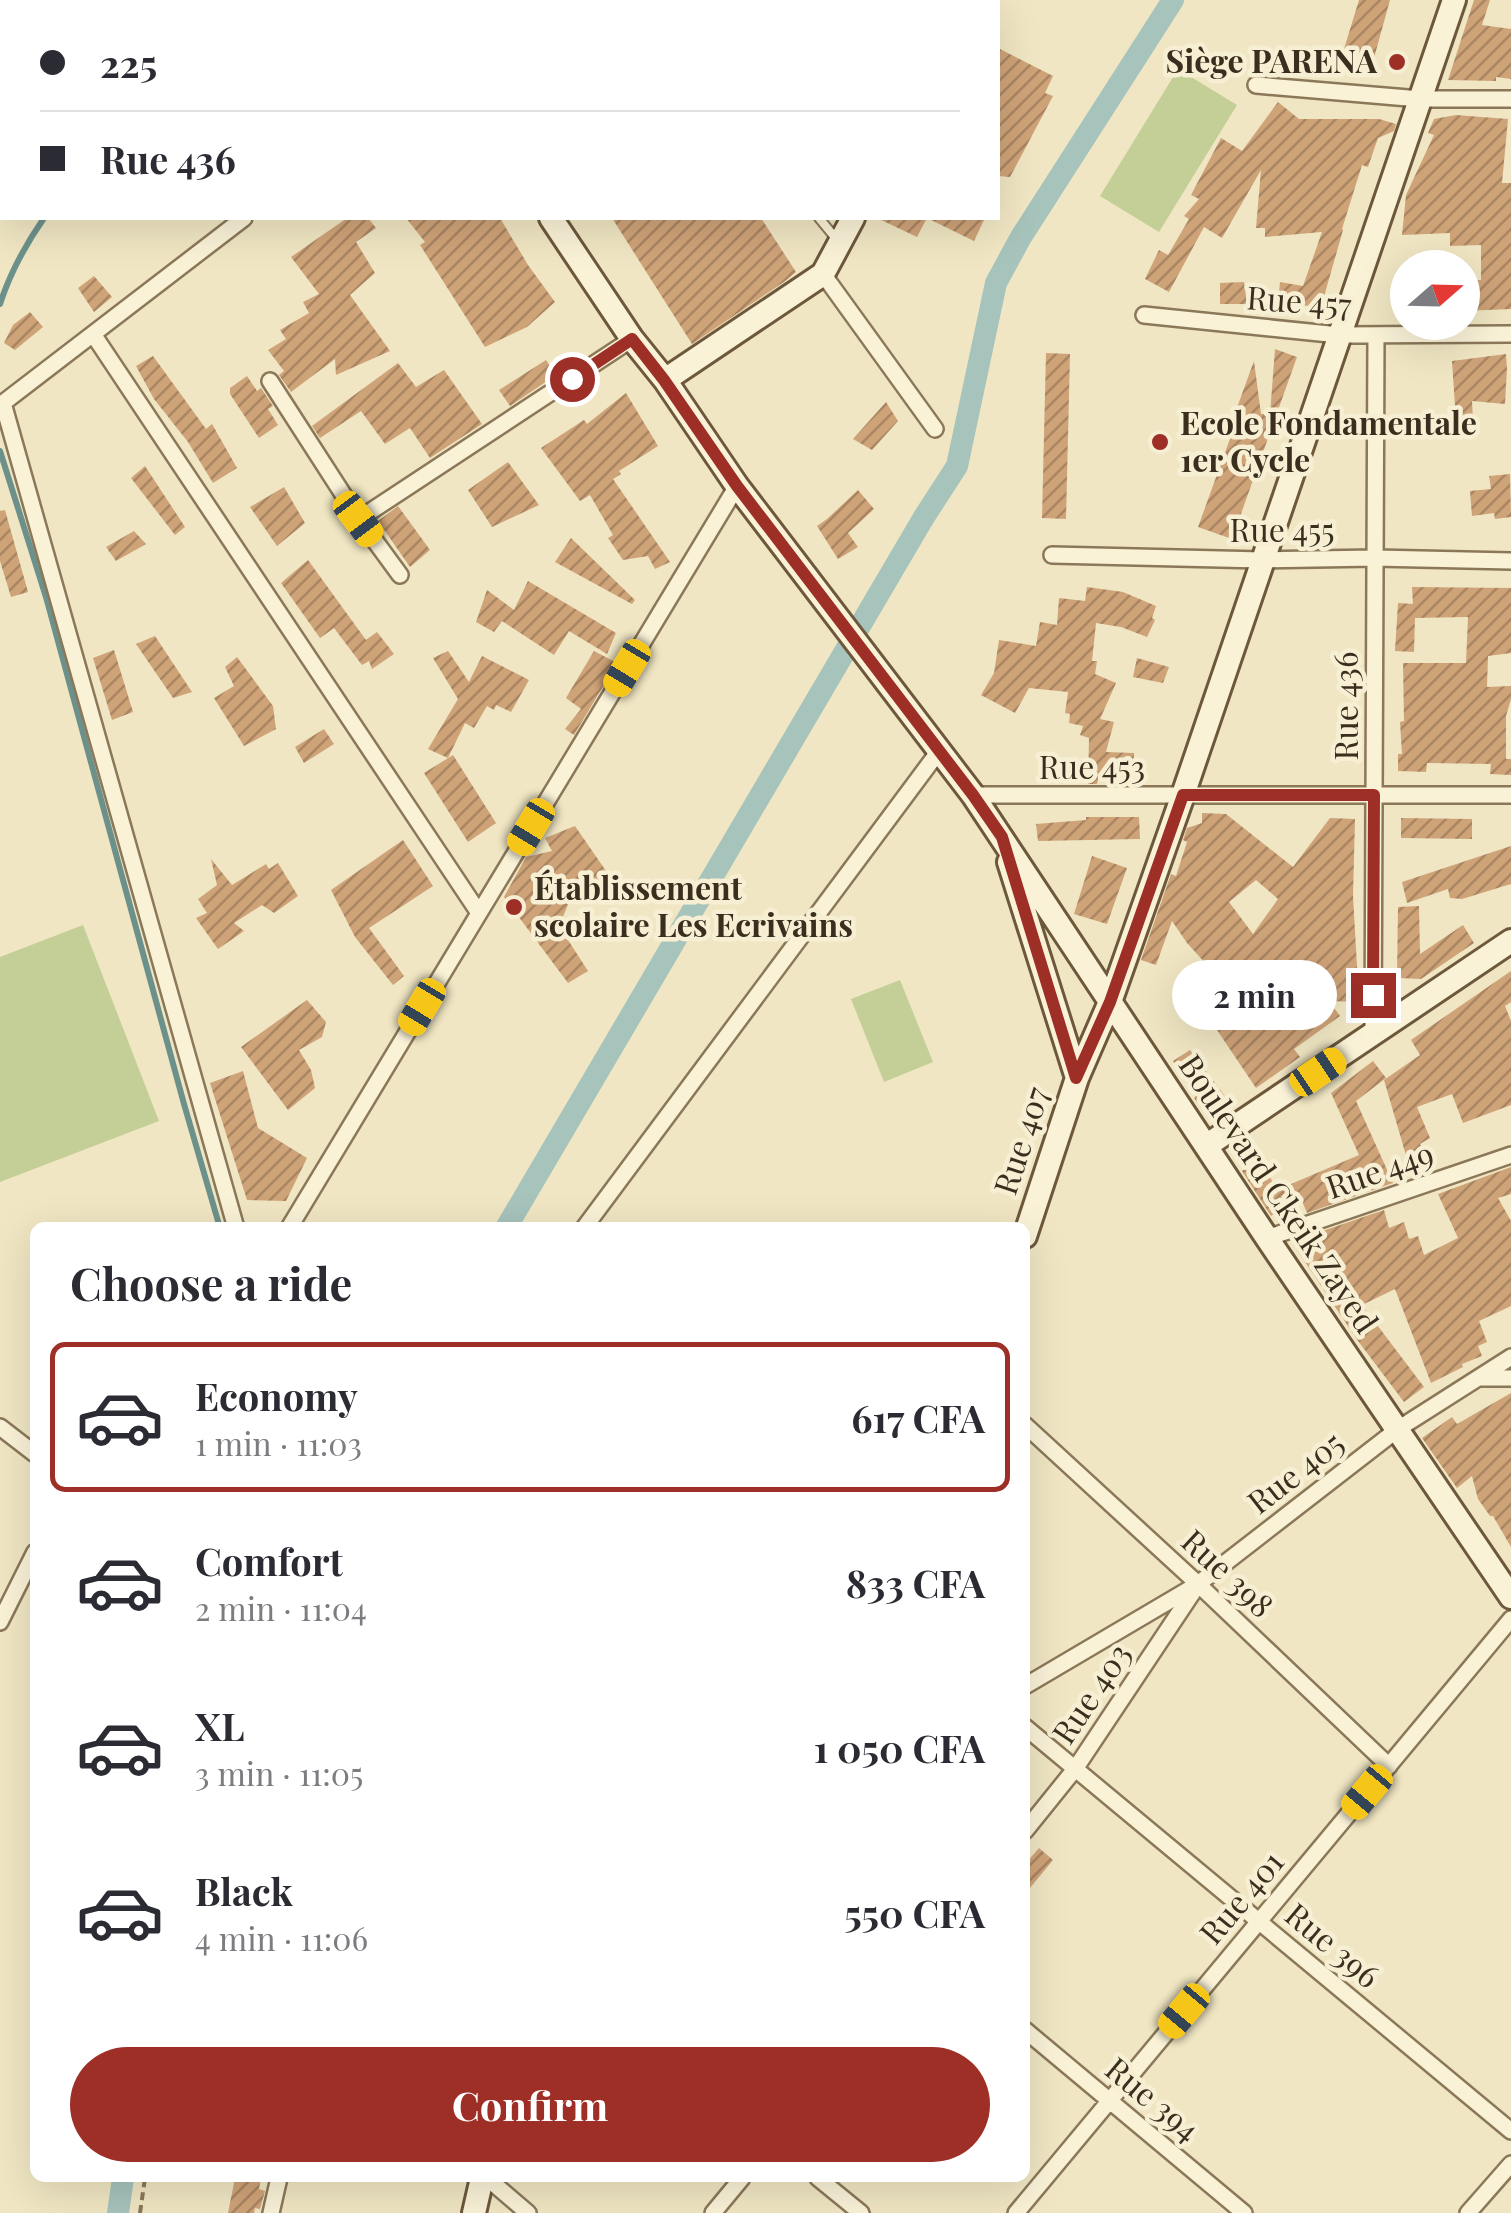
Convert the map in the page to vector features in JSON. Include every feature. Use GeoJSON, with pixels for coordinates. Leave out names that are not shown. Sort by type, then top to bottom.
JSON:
{"type":"FeatureCollection","features":[{"type":"Feature","properties":{"kind":"main road"},"geometry":{"type":"LineString","coordinates":[[1076,1078],[1110,1002],[1183,795],[1454,0]]}},
{"type":"Feature","properties":{"kind":"main road","name":"Boulevard Ckeik Zayed"},"geometry":{"type":"LineString","coordinates":[[552,220],[737,486],[973,795],[1511,1597]]}},
{"type":"Feature","properties":{"kind":"main road"},"geometry":{"type":"LineString","coordinates":[[664,380],[823,274],[852,220]]}},
{"type":"Feature","properties":{"kind":"main road","name":"Rue 407"},"geometry":{"type":"LineString","coordinates":[[1002,837],[1076,1078],[1030,1222]]}},
{"type":"Feature","properties":{"kind":"main road"},"geometry":{"type":"LineString","coordinates":[[1206,1146],[1511,941]]}},
{"type":"Feature","properties":{"kind":"main road"},"geometry":{"type":"LineString","coordinates":[[474,2213],[484,2182]]}},
{"type":"Feature","properties":{"kind":"street"},"geometry":{"type":"LineString","coordinates":[[1256,85],[1420,100],[1511,99]]}},
{"type":"Feature","properties":{"kind":"street"},"geometry":{"type":"LineString","coordinates":[[234,1222],[2,403],[241,220]]}},
{"type":"Feature","properties":{"kind":"street"},"geometry":{"type":"LineString","coordinates":[[823,274],[935,428]]}},
{"type":"Feature","properties":{"kind":"street","name":"Rue 457"},"geometry":{"type":"LineString","coordinates":[[1144,316],[1339,336],[1511,334]]}},
{"type":"Feature","properties":{"kind":"street"},"geometry":{"type":"LineString","coordinates":[[93,334],[479,913]]}},
{"type":"Feature","properties":{"kind":"street","name":"Rue 436"},"geometry":{"type":"LineString","coordinates":[[1373,1034],[1376,334]]}},
{"type":"Feature","properties":{"kind":"street"},"geometry":{"type":"LineString","coordinates":[[358,519],[632,339]]}},
{"type":"Feature","properties":{"kind":"street"},"geometry":{"type":"LineString","coordinates":[[270,382],[358,519],[400,576]]}},
{"type":"Feature","properties":{"kind":"street"},"geometry":{"type":"LineString","coordinates":[[293,1222],[737,486]]}},
{"type":"Feature","properties":{"kind":"street","name":"Rue 455"},"geometry":{"type":"LineString","coordinates":[[1052,555],[1511,560]]}},
{"type":"Feature","properties":{"kind":"street"},"geometry":{"type":"LineString","coordinates":[[588,1222],[939,751]]}},
{"type":"Feature","properties":{"kind":"street","name":"Rue 453"},"geometry":{"type":"LineString","coordinates":[[973,795],[1511,795]]}},
{"type":"Feature","properties":{"kind":"street","name":"Rue 449"},"geometry":{"type":"LineString","coordinates":[[1267,1238],[1511,1155]]}},
{"type":"Feature","properties":{"kind":"street","name":"Rue 405"},"geometry":{"type":"LineString","coordinates":[[1030,1683],[1198,1584],[1398,1429],[1511,1357]]}},
{"type":"Feature","properties":{"kind":"street"},"geometry":{"type":"LineString","coordinates":[[1478,1378],[1511,1378]]}},
{"type":"Feature","properties":{"kind":"street"},"geometry":{"type":"LineString","coordinates":[[0,1428],[30,1450]]}},
{"type":"Feature","properties":{"kind":"street","name":"Rue 398"},"geometry":{"type":"LineString","coordinates":[[1030,1430],[1389,1766]]}},
{"type":"Feature","properties":{"kind":"street"},"geometry":{"type":"LineString","coordinates":[[0,1622],[30,1562]]}},
{"type":"Feature","properties":{"kind":"street","name":"Rue 403"},"geometry":{"type":"LineString","coordinates":[[1030,1825],[1075,1769],[1198,1584]]}},
{"type":"Feature","properties":{"kind":"street","name":"Rue 401"},"geometry":{"type":"LineString","coordinates":[[1016,2213],[1511,1618]]}},
{"type":"Feature","properties":{"kind":"street","name":"Rue 396"},"geometry":{"type":"LineString","coordinates":[[1030,1732],[1511,2130]]}},
{"type":"Feature","properties":{"kind":"street","name":"Rue 394"},"geometry":{"type":"LineString","coordinates":[[1030,2034],[1244,2213]]}},
{"type":"Feature","properties":{"kind":"street"},"geometry":{"type":"LineString","coordinates":[[1468,2213],[1511,2164]]}},
{"type":"Feature","properties":{"kind":"street"},"geometry":{"type":"LineString","coordinates":[[271,2213],[278,2182]]}},
{"type":"Feature","properties":{"kind":"street"},"geometry":{"type":"LineString","coordinates":[[490,2182],[528,2213]]}},
{"type":"Feature","properties":{"kind":"street"},"geometry":{"type":"LineString","coordinates":[[713,2213],[739,2182]]}},
{"type":"Feature","properties":{"kind":"street"},"geometry":{"type":"LineString","coordinates":[[823,2182],[861,2213]]}},
{"type":"Feature","properties":{"kind":"lane"},"geometry":{"type":"LineString","coordinates":[[821,220],[841,245]]}},
{"type":"Feature","properties":{"kind":"path"},"geometry":{"type":"LineString","coordinates":[[140,2213],[144,2182]]}},
{"type":"Feature","properties":{"kind":"green space"},"geometry":{"type":"Polygon","coordinates":[[[1178,69],[1237,105],[1159,232],[1100,196],[1178,69]]]}},
{"type":"Feature","properties":{"kind":"green space"},"geometry":{"type":"Polygon","coordinates":[[[83,925],[159,1121],[0,1182],[0,957],[83,925]]]}},
{"type":"Feature","properties":{"kind":"green space"},"geometry":{"type":"Polygon","coordinates":[[[900,980],[933,1062],[884,1082],[851,999],[900,980]]]}},
{"type":"Feature","properties":{"kind":"building"},"geometry":{"type":"Polygon","coordinates":[[[1359,0],[1390,0],[1374,58],[1344,49],[1359,0]]]}},
{"type":"Feature","properties":{"kind":"building"},"geometry":{"type":"Polygon","coordinates":[[[1474,0],[1490,0],[1482,25],[1511,29],[1511,79],[1448,80],[1474,0]]]}},
{"type":"Feature","properties":{"kind":"building"},"geometry":{"type":"Polygon","coordinates":[[[1000,49],[1053,76],[1045,93],[1053,96],[1010,177],[1000,176],[1000,49]]]}},
{"type":"Feature","properties":{"kind":"building"},"geometry":{"type":"Polygon","coordinates":[[[1278,102],[1299,119],[1379,119],[1396,124],[1394,131],[1378,138],[1368,167],[1362,165],[1321,307],[1278,303],[1280,282],[1303,286],[1322,232],[1265,237],[1265,228],[1256,228],[1261,170],[1222,238],[1204,227],[1169,292],[1145,279],[1159,250],[1168,255],[1189,219],[1184,216],[1199,199],[1191,195],[1221,138],[1242,151],[1278,102]]]}},
{"type":"Feature","properties":{"kind":"building"},"geometry":{"type":"Polygon","coordinates":[[[1456,115],[1508,119],[1502,183],[1511,183],[1511,309],[1480,310],[1481,245],[1450,246],[1450,233],[1402,235],[1406,195],[1434,135],[1428,133],[1434,119],[1456,115]]]}},
{"type":"Feature","properties":{"kind":"building"},"geometry":{"type":"Polygon","coordinates":[[[344,220],[370,220],[376,228],[356,242],[375,273],[350,295],[390,351],[336,375],[335,359],[291,392],[279,375],[284,371],[268,350],[286,339],[280,330],[309,313],[303,302],[319,294],[291,257],[344,220]]]}},
{"type":"Feature","properties":{"kind":"building"},"geometry":{"type":"Polygon","coordinates":[[[408,220],[501,220],[555,302],[527,327],[485,347],[420,245],[425,242],[408,220]]]}},
{"type":"Feature","properties":{"kind":"building"},"geometry":{"type":"Polygon","coordinates":[[[613,220],[762,220],[796,272],[692,344],[613,220]]]}},
{"type":"Feature","properties":{"kind":"building"},"geometry":{"type":"Polygon","coordinates":[[[881,220],[926,220],[917,237],[881,220]]]}},
{"type":"Feature","properties":{"kind":"building"},"geometry":{"type":"Polygon","coordinates":[[[931,220],[984,220],[974,241],[931,220]]]}},
{"type":"Feature","properties":{"kind":"building"},"geometry":{"type":"Polygon","coordinates":[[[94,276],[112,297],[94,312],[78,288],[94,276]]]}},
{"type":"Feature","properties":{"kind":"building"},"geometry":{"type":"Polygon","coordinates":[[[1244,282],[1247,304],[1220,304],[1220,283],[1244,282]]]}},
{"type":"Feature","properties":{"kind":"building"},"geometry":{"type":"Polygon","coordinates":[[[30,312],[43,327],[15,350],[4,343],[13,325],[30,312]]]}},
{"type":"Feature","properties":{"kind":"building"},"geometry":{"type":"Polygon","coordinates":[[[1275,349],[1297,357],[1232,539],[1198,527],[1254,361],[1261,414],[1270,414],[1275,349]]]}},
{"type":"Feature","properties":{"kind":"building"},"geometry":{"type":"Polygon","coordinates":[[[1046,353],[1070,354],[1066,519],[1042,518],[1046,353]]]}},
{"type":"Feature","properties":{"kind":"building"},"geometry":{"type":"Polygon","coordinates":[[[1506,354],[1505,404],[1472,401],[1473,420],[1456,421],[1452,361],[1506,354]]]}},
{"type":"Feature","properties":{"kind":"building"},"geometry":{"type":"Polygon","coordinates":[[[153,356],[206,429],[212,424],[237,468],[213,483],[188,442],[154,399],[136,366],[153,356]]]}},
{"type":"Feature","properties":{"kind":"building"},"geometry":{"type":"Polygon","coordinates":[[[546,360],[556,375],[510,406],[499,390],[546,360]]]}},
{"type":"Feature","properties":{"kind":"building"},"geometry":{"type":"Polygon","coordinates":[[[398,363],[416,387],[444,370],[482,424],[430,458],[410,428],[385,444],[361,411],[320,438],[312,426],[398,363]]]}},
{"type":"Feature","properties":{"kind":"building"},"geometry":{"type":"Polygon","coordinates":[[[247,376],[273,406],[268,409],[278,425],[259,438],[230,394],[230,388],[247,376]]]}},
{"type":"Feature","properties":{"kind":"building"},"geometry":{"type":"Polygon","coordinates":[[[626,393],[658,446],[613,479],[670,562],[655,569],[648,556],[623,560],[608,538],[613,535],[590,495],[580,501],[541,448],[584,420],[587,424],[626,393]]]}},
{"type":"Feature","properties":{"kind":"building"},"geometry":{"type":"Polygon","coordinates":[[[886,402],[898,421],[872,450],[853,439],[886,402]]]}},
{"type":"Feature","properties":{"kind":"building"},"geometry":{"type":"Polygon","coordinates":[[[508,462],[539,505],[492,527],[468,490],[508,462]]]}},
{"type":"Feature","properties":{"kind":"building"},"geometry":{"type":"Polygon","coordinates":[[[145,466],[185,527],[175,535],[131,478],[145,466]]]}},
{"type":"Feature","properties":{"kind":"building"},"geometry":{"type":"Polygon","coordinates":[[[1510,474],[1511,517],[1495,519],[1494,513],[1472,516],[1470,491],[1491,489],[1489,476],[1510,474]]]}},
{"type":"Feature","properties":{"kind":"building"},"geometry":{"type":"Polygon","coordinates":[[[284,487],[305,523],[277,546],[250,507],[284,487]]]}},
{"type":"Feature","properties":{"kind":"building"},"geometry":{"type":"Polygon","coordinates":[[[858,490],[874,509],[848,533],[858,547],[838,559],[817,526],[858,490]]]}},
{"type":"Feature","properties":{"kind":"building"},"geometry":{"type":"Polygon","coordinates":[[[398,506],[430,550],[410,567],[378,521],[398,506]]]}},
{"type":"Feature","properties":{"kind":"building"},"geometry":{"type":"Polygon","coordinates":[[[5,510],[28,592],[11,597],[0,561],[0,511],[5,510]]]}},
{"type":"Feature","properties":{"kind":"building"},"geometry":{"type":"Polygon","coordinates":[[[134,531],[146,544],[116,561],[106,547],[134,531]]]}},
{"type":"Feature","properties":{"kind":"building"},"geometry":{"type":"Polygon","coordinates":[[[571,538],[635,600],[632,604],[555,562],[571,538]]]}},
{"type":"Feature","properties":{"kind":"building"},"geometry":{"type":"Polygon","coordinates":[[[308,560],[366,640],[377,632],[394,654],[372,669],[369,661],[362,665],[334,628],[320,638],[281,583],[308,560]]]}},
{"type":"Feature","properties":{"kind":"building"},"geometry":{"type":"Polygon","coordinates":[[[528,581],[616,633],[607,654],[569,631],[554,655],[502,621],[494,632],[476,622],[487,590],[514,610],[528,581]]]}},
{"type":"Feature","properties":{"kind":"building"},"geometry":{"type":"Polygon","coordinates":[[[1087,587],[1123,592],[1156,606],[1147,637],[1096,623],[1092,661],[1097,661],[1095,674],[1116,683],[1100,719],[1114,722],[1106,752],[1134,753],[1133,773],[1100,772],[1097,784],[1088,784],[1089,738],[1080,735],[1083,726],[1069,723],[1070,714],[1065,713],[1068,692],[1029,688],[1015,713],[981,695],[994,673],[999,640],[1036,646],[1040,622],[1057,625],[1059,598],[1085,601],[1087,587]]]}},
{"type":"Feature","properties":{"kind":"building"},"geometry":{"type":"Polygon","coordinates":[[[1412,587],[1511,588],[1511,653],[1488,656],[1487,687],[1511,686],[1506,759],[1511,759],[1511,775],[1490,774],[1491,764],[1427,763],[1426,772],[1398,771],[1398,754],[1402,754],[1400,722],[1404,721],[1403,663],[1466,663],[1468,617],[1415,618],[1414,652],[1395,651],[1398,603],[1413,604],[1412,587]]]}},
{"type":"Feature","properties":{"kind":"building"},"geometry":{"type":"Polygon","coordinates":[[[155,636],[192,692],[173,698],[136,644],[155,636]]]}},
{"type":"Feature","properties":{"kind":"building"},"geometry":{"type":"Polygon","coordinates":[[[114,650],[133,712],[112,720],[93,658],[114,650]]]}},
{"type":"Feature","properties":{"kind":"building"},"geometry":{"type":"Polygon","coordinates":[[[448,651],[469,682],[482,656],[529,680],[511,712],[496,705],[494,710],[487,706],[474,728],[465,723],[448,758],[428,749],[458,699],[433,658],[448,651]]]}},
{"type":"Feature","properties":{"kind":"building"},"geometry":{"type":"Polygon","coordinates":[[[594,651],[617,663],[574,735],[565,729],[581,709],[566,698],[594,651]]]}},
{"type":"Feature","properties":{"kind":"building"},"geometry":{"type":"Polygon","coordinates":[[[237,657],[273,706],[276,729],[244,746],[214,698],[234,686],[225,667],[237,657]]]}},
{"type":"Feature","properties":{"kind":"building"},"geometry":{"type":"Polygon","coordinates":[[[1137,658],[1169,667],[1163,683],[1133,677],[1137,658]]]}},
{"type":"Feature","properties":{"kind":"building"},"geometry":{"type":"Polygon","coordinates":[[[324,729],[334,744],[304,763],[295,747],[324,729]]]}},
{"type":"Feature","properties":{"kind":"building"},"geometry":{"type":"Polygon","coordinates":[[[453,755],[496,823],[468,842],[424,773],[453,755]]]}},
{"type":"Feature","properties":{"kind":"building"},"geometry":{"type":"Polygon","coordinates":[[[1202,813],[1226,814],[1293,867],[1330,818],[1355,819],[1356,1002],[1329,1001],[1340,1016],[1294,1049],[1300,1057],[1256,1088],[1219,1029],[1184,1002],[1184,995],[1207,965],[1172,921],[1156,965],[1141,960],[1171,874],[1176,876],[1187,842],[1183,840],[1187,828],[1202,823],[1202,813]],[[1256,880],[1229,902],[1253,934],[1278,899],[1256,880]]]}},
{"type":"Feature","properties":{"kind":"building"},"geometry":{"type":"Polygon","coordinates":[[[1086,817],[1139,817],[1140,839],[1038,841],[1036,824],[1086,817]]]}},
{"type":"Feature","properties":{"kind":"building"},"geometry":{"type":"Polygon","coordinates":[[[1401,818],[1472,819],[1472,839],[1401,838],[1401,818]]]}},
{"type":"Feature","properties":{"kind":"building"},"geometry":{"type":"Polygon","coordinates":[[[575,826],[615,884],[597,894],[581,874],[559,926],[588,971],[568,983],[504,897],[526,857],[552,851],[545,838],[575,826]]]}},
{"type":"Feature","properties":{"kind":"building"},"geometry":{"type":"Polygon","coordinates":[[[403,840],[433,886],[369,928],[404,976],[393,985],[355,937],[331,890],[403,840]]]}},
{"type":"Feature","properties":{"kind":"building"},"geometry":{"type":"Polygon","coordinates":[[[1511,846],[1511,884],[1462,899],[1450,898],[1448,889],[1407,903],[1402,882],[1511,846]]]}},
{"type":"Feature","properties":{"kind":"building"},"geometry":{"type":"Polygon","coordinates":[[[1092,856],[1127,868],[1107,924],[1074,914],[1092,856]]]}},
{"type":"Feature","properties":{"kind":"building"},"geometry":{"type":"Polygon","coordinates":[[[211,859],[232,885],[266,864],[269,869],[278,863],[298,896],[274,913],[262,905],[234,923],[244,931],[218,949],[196,918],[207,913],[198,899],[217,885],[211,859]]]}},
{"type":"Feature","properties":{"kind":"building"},"geometry":{"type":"Polygon","coordinates":[[[1419,906],[1420,954],[1463,925],[1474,943],[1421,979],[1397,978],[1398,907],[1419,906]]]}},
{"type":"Feature","properties":{"kind":"building"},"geometry":{"type":"Polygon","coordinates":[[[1511,971],[1511,1002],[1505,1006],[1511,1021],[1511,1105],[1463,1123],[1452,1094],[1417,1107],[1430,1138],[1420,1144],[1430,1167],[1412,1176],[1384,1080],[1420,1055],[1411,1040],[1511,971]]]}},
{"type":"Feature","properties":{"kind":"building"},"geometry":{"type":"Polygon","coordinates":[[[307,1000],[326,1022],[322,1037],[299,1050],[311,1070],[315,1088],[288,1110],[241,1047],[307,1000]]]}},
{"type":"Feature","properties":{"kind":"building"},"geometry":{"type":"Polygon","coordinates":[[[1190,1050],[1230,1103],[1209,1118],[1173,1061],[1190,1050]]]}},
{"type":"Feature","properties":{"kind":"building"},"geometry":{"type":"Polygon","coordinates":[[[1373,1061],[1386,1078],[1356,1101],[1393,1183],[1307,1213],[1300,1196],[1271,1216],[1242,1171],[1259,1157],[1277,1190],[1359,1155],[1331,1093],[1373,1061]]]}},
{"type":"Feature","properties":{"kind":"building"},"geometry":{"type":"Polygon","coordinates":[[[243,1071],[258,1128],[307,1158],[286,1201],[247,1200],[210,1083],[243,1071]]]}},
{"type":"Feature","properties":{"kind":"building"},"geometry":{"type":"Polygon","coordinates":[[[1511,1167],[1511,1194],[1498,1198],[1511,1221],[1511,1306],[1479,1321],[1487,1342],[1478,1346],[1482,1356],[1431,1383],[1395,1289],[1362,1305],[1424,1387],[1404,1402],[1293,1244],[1384,1210],[1389,1228],[1404,1222],[1409,1239],[1418,1236],[1424,1255],[1458,1238],[1438,1194],[1511,1167]]]}},
{"type":"Feature","properties":{"kind":"building"},"geometry":{"type":"Polygon","coordinates":[[[1511,1393],[1511,1547],[1478,1499],[1472,1476],[1457,1488],[1422,1438],[1452,1417],[1457,1424],[1511,1393]]]}},
{"type":"Feature","properties":{"kind":"building"},"geometry":{"type":"Polygon","coordinates":[[[1039,1848],[1053,1860],[1030,1888],[1030,1858],[1039,1848]]]}},
{"type":"Feature","properties":{"kind":"building"},"geometry":{"type":"Polygon","coordinates":[[[234,2182],[260,2182],[259,2189],[265,2191],[260,2209],[255,2208],[254,2213],[228,2213],[234,2182]]]}},
{"type":"Feature","properties":{"kind":"waterway"},"geometry":{"type":"LineString","coordinates":[[510,1222],[957,466],[996,283],[1021,237],[1173,0]]}},
{"type":"Feature","properties":{"kind":"waterway"},"geometry":{"type":"LineString","coordinates":[[0,304],[19,259],[43,220]]}},
{"type":"Feature","properties":{"kind":"waterway"},"geometry":{"type":"LineString","coordinates":[[0,451],[46,597],[218,1222]]}},
{"type":"Feature","properties":{"kind":"waterway"},"geometry":{"type":"LineString","coordinates":[[118,2213],[122,2182]]}},
{"type":"Feature","properties":{"kind":"place","name":"Siège PARENA"},"geometry":{"type":"Point","coordinates":[1397,62]}},
{"type":"Feature","properties":{"kind":"place","name":"Ecole Fondamentale 1er Cycle"},"geometry":{"type":"Point","coordinates":[1160,442]}},
{"type":"Feature","properties":{"kind":"place","name":"Établissement scolaire Les Ecrivains"},"geometry":{"type":"Point","coordinates":[514,907]}},
{"type":"Feature","properties":{"kind":"route"},"geometry":{"type":"LineString","coordinates":[[572,379],[632,339],[737,486],[973,795],[1002,837],[1076,1078],[1110,1002],[1183,795],[1374,795],[1373,995]]}}]}
